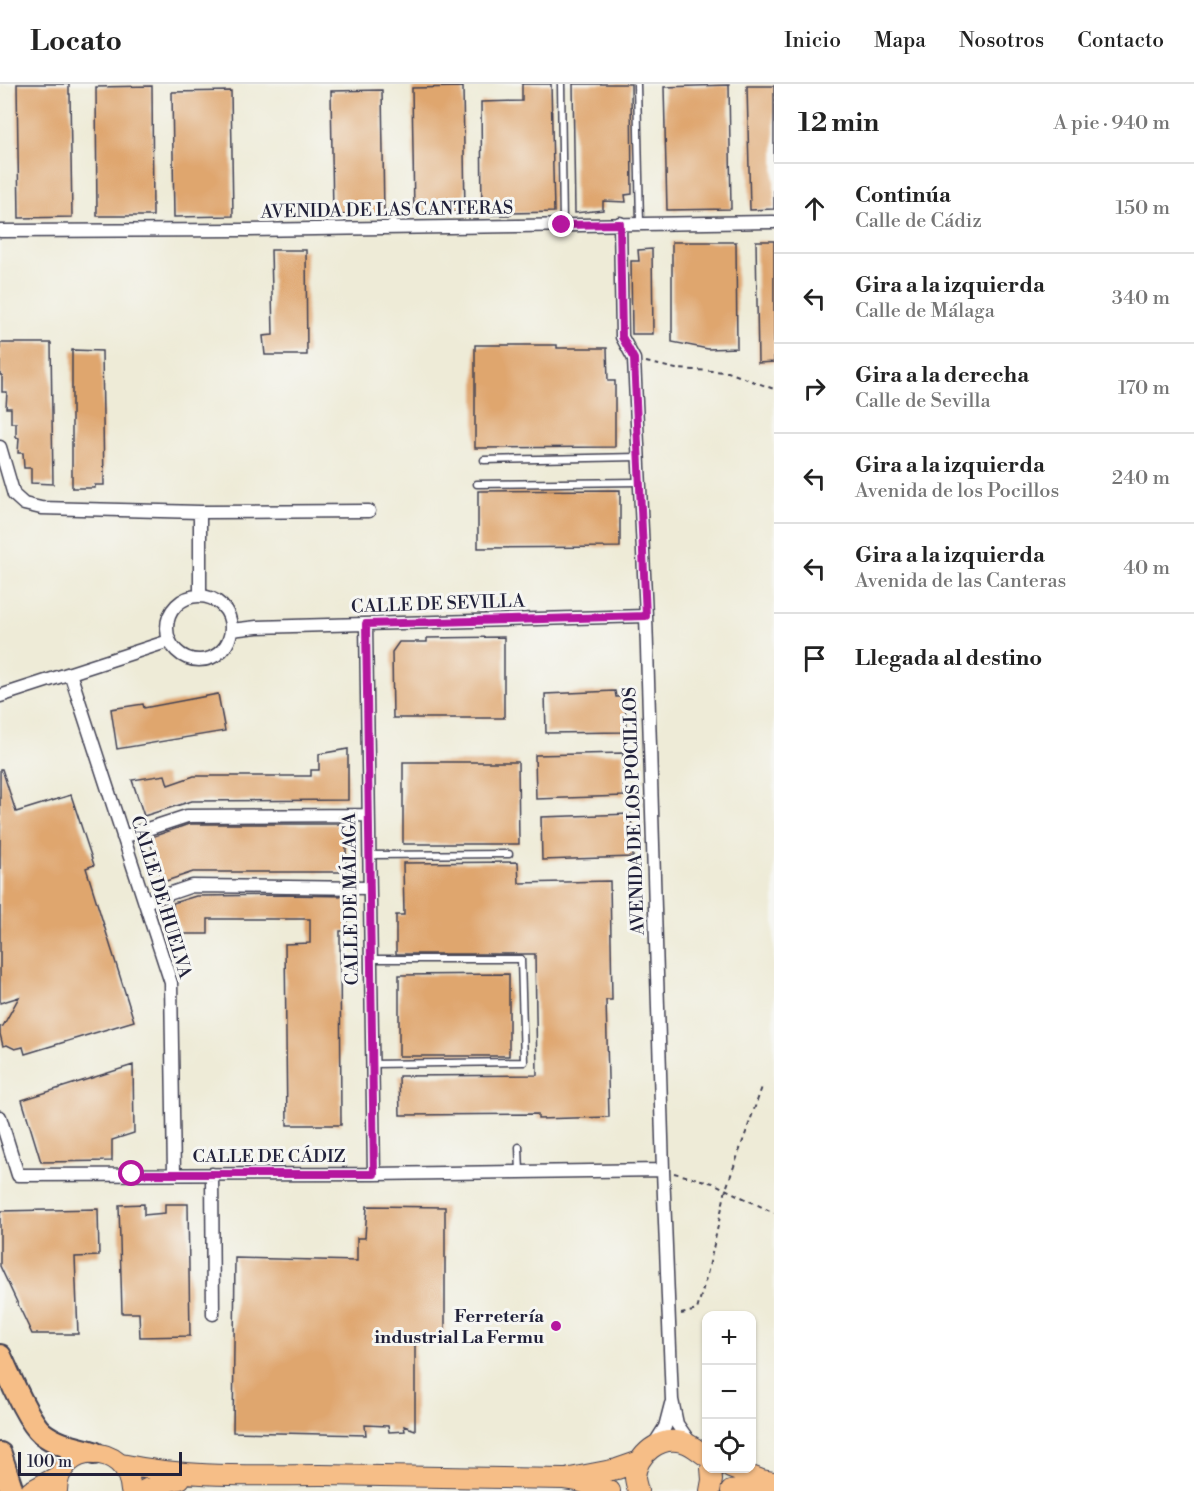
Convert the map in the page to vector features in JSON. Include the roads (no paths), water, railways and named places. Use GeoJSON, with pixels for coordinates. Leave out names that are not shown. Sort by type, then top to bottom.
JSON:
{"type":"FeatureCollection","features":[{"type":"Feature","properties":{"kind":"highway"},"geometry":{"type":"LineString","coordinates":[[0,1356],[26,1409],[41,1432],[60,1444],[94,1453]]}},
{"type":"Feature","properties":{"kind":"main road"},"geometry":{"type":"LineString","coordinates":[[564,1479],[616,1468],[646,1454],[662,1442],[683,1442],[702,1455]]}},
{"type":"Feature","properties":{"kind":"main road"},"geometry":{"type":"LineString","coordinates":[[31,1491],[58,1483],[65,1466],[73,1459],[94,1453],[105,1455],[121,1464],[156,1471],[197,1475],[564,1479],[610,1491]]}},
{"type":"Feature","properties":{"kind":"main road"},"geometry":{"type":"LineString","coordinates":[[638,1491],[635,1478],[646,1454]]}},
{"type":"Feature","properties":{"kind":"main road"},"geometry":{"type":"LineString","coordinates":[[121,1464],[129,1480],[131,1491]]}},
{"type":"Feature","properties":{"kind":"main road"},"geometry":{"type":"LineString","coordinates":[[710,1473],[712,1480],[710,1491]]}},
{"type":"Feature","properties":{"kind":"main road"},"geometry":{"type":"LineString","coordinates":[[743,1473],[774,1483]]}},
{"type":"Feature","properties":{"kind":"main road"},"geometry":{"type":"LineString","coordinates":[[143,1491],[156,1484],[197,1475]]}},
{"type":"Feature","properties":{"kind":"main road"},"geometry":{"type":"LineString","coordinates":[[730,1491],[774,1483]]}},
{"type":"Feature","properties":{"kind":"street","name":"AVENIDA DE LAS CANTERAS"},"geometry":{"type":"LineString","coordinates":[[0,231],[248,230],[774,222]]}},
{"type":"Feature","properties":{"kind":"street","name":"AVENIDA DE LOS POCILLOS"},"geometry":{"type":"LineString","coordinates":[[620,224],[622,337],[634,359],[646,616],[672,1400]]}},
{"type":"Feature","properties":{"kind":"street"},"geometry":{"type":"LineString","coordinates":[[0,447],[14,495],[24,504],[41,508],[200,512],[369,511]]}},
{"type":"Feature","properties":{"kind":"street"},"geometry":{"type":"LineString","coordinates":[[200,512],[200,596]]}},
{"type":"Feature","properties":{"kind":"street"},"geometry":{"type":"LineString","coordinates":[[193,596],[212,599],[220,604],[226,611],[231,630],[223,650],[204,660],[194,660],[183,656],[175,650],[166,632],[170,613],[176,605],[193,596]]}},
{"type":"Feature","properties":{"kind":"street","name":"CALLE DE SEVILLA"},"geometry":{"type":"LineString","coordinates":[[231,630],[257,627],[646,616]]}},
{"type":"Feature","properties":{"kind":"street","name":"CALLE DE MÁLAGA"},"geometry":{"type":"LineString","coordinates":[[366,624],[374,1174]]}},
{"type":"Feature","properties":{"kind":"street"},"geometry":{"type":"LineString","coordinates":[[0,696],[169,641]]}},
{"type":"Feature","properties":{"kind":"street","name":"CALLE DE HUELVA"},"geometry":{"type":"LineString","coordinates":[[70,674],[171,984],[174,1174]]}},
{"type":"Feature","properties":{"kind":"street"},"geometry":{"type":"LineString","coordinates":[[123,837],[187,816],[368,815]]}},
{"type":"Feature","properties":{"kind":"street"},"geometry":{"type":"LineString","coordinates":[[145,902],[192,886],[369,888]]}},
{"type":"Feature","properties":{"kind":"street","name":"CALLE DE CÁDIZ"},"geometry":{"type":"LineString","coordinates":[[0,1117],[18,1175],[663,1170]]}},
{"type":"Feature","properties":{"kind":"street"},"geometry":{"type":"LineString","coordinates":[[212,1174],[213,1314]]}},
{"type":"Feature","properties":{"kind":"street"},"geometry":{"type":"LineString","coordinates":[[646,1454],[665,1427],[672,1400]]}},
{"type":"Feature","properties":{"kind":"street"},"geometry":{"type":"LineString","coordinates":[[672,1400],[677,1424],[702,1454]]}},
{"type":"Feature","properties":{"kind":"lane"},"geometry":{"type":"LineString","coordinates":[[561,84],[562,225]]}},
{"type":"Feature","properties":{"kind":"lane"},"geometry":{"type":"LineString","coordinates":[[637,84],[640,224]]}},
{"type":"Feature","properties":{"kind":"lane"},"geometry":{"type":"LineString","coordinates":[[392,212],[393,228]]}},
{"type":"Feature","properties":{"kind":"lane"},"geometry":{"type":"LineString","coordinates":[[484,460],[638,457]]}},
{"type":"Feature","properties":{"kind":"lane"},"geometry":{"type":"LineString","coordinates":[[477,484],[639,482]]}},
{"type":"Feature","properties":{"kind":"lane"},"geometry":{"type":"LineString","coordinates":[[369,855],[509,854]]}},
{"type":"Feature","properties":{"kind":"lane"},"geometry":{"type":"LineString","coordinates":[[370,960],[521,960],[524,1062],[372,1064]]}},
{"type":"Feature","properties":{"kind":"lane"},"geometry":{"type":"LineString","coordinates":[[519,1147],[520,1172]]}},
{"type":"Feature","properties":{"kind":"place","name":"Ferretería industrial La Fermu"},"geometry":{"type":"Point","coordinates":[556,1326]}}]}
